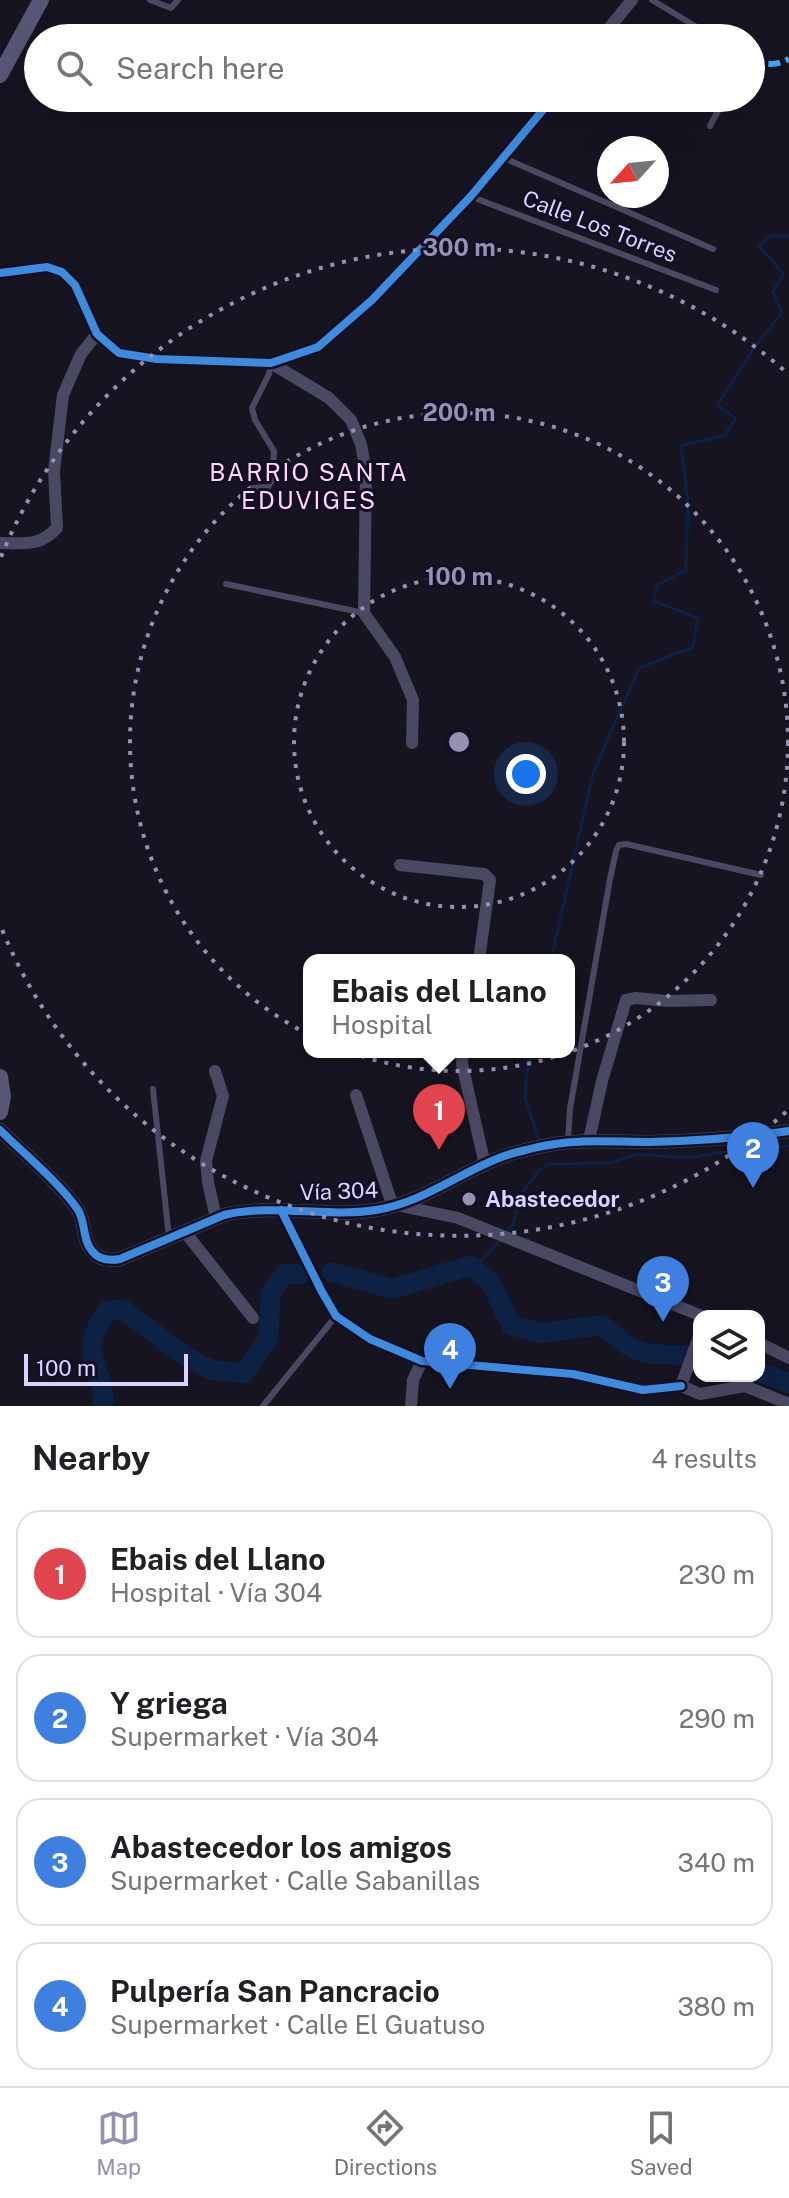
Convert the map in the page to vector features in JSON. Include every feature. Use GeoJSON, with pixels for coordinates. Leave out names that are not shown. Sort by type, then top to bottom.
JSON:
{"type":"FeatureCollection","features":[{"type":"Feature","properties":{"kind":"main road"},"geometry":{"type":"LineString","coordinates":[[28,24],[41,0]]}},
{"type":"Feature","properties":{"kind":"main road"},"geometry":{"type":"LineString","coordinates":[[0,75],[24,31]]}},
{"type":"Feature","properties":{"kind":"main road"},"geometry":{"type":"LineString","coordinates":[[0,1077],[3,1097],[0,1112]]}},
{"type":"Feature","properties":{"kind":"street"},"geometry":{"type":"LineString","coordinates":[[612,24],[632,0]]}},
{"type":"Feature","properties":{"kind":"street"},"geometry":{"type":"LineString","coordinates":[[0,273],[47,267],[62,272],[75,285],[97,334],[119,353],[157,359],[271,363],[318,347],[372,300],[471,196],[542,112]]}},
{"type":"Feature","properties":{"kind":"street"},"geometry":{"type":"LineString","coordinates":[[0,543],[45,540],[57,528],[54,471],[63,395],[81,354],[97,334]]}},
{"type":"Feature","properties":{"kind":"street"},"geometry":{"type":"LineString","coordinates":[[271,363],[329,398],[351,420],[361,444],[366,472],[364,613],[395,657],[413,700],[412,743]]}},
{"type":"Feature","properties":{"kind":"street"},"geometry":{"type":"LineString","coordinates":[[400,865],[484,874],[490,880],[480,954]]}},
{"type":"Feature","properties":{"kind":"street"},"geometry":{"type":"LineString","coordinates":[[589,1140],[602,1081],[626,1000],[711,1000]]}},
{"type":"Feature","properties":{"kind":"street"},"geometry":{"type":"LineString","coordinates":[[462,1058],[485,1165]]}},
{"type":"Feature","properties":{"kind":"street"},"geometry":{"type":"LineString","coordinates":[[215,1071],[223,1096],[206,1161],[216,1218]]}},
{"type":"Feature","properties":{"kind":"street"},"geometry":{"type":"LineString","coordinates":[[356,1095],[397,1206],[458,1218],[693,1312]]}},
{"type":"Feature","properties":{"kind":"street","name":"Vía 304"},"geometry":{"type":"LineString","coordinates":[[0,1130],[79,1211],[86,1240],[95,1255],[103,1259],[120,1259],[234,1212],[372,1211],[397,1206],[500,1157],[535,1147],[568,1141],[651,1142],[789,1131]]}},
{"type":"Feature","properties":{"kind":"street"},"geometry":{"type":"LineString","coordinates":[[281,1210],[336,1316],[370,1339],[422,1361],[573,1374],[643,1390],[681,1386],[700,1394],[745,1386],[789,1404]]}},
{"type":"Feature","properties":{"kind":"street"},"geometry":{"type":"LineString","coordinates":[[185,1232],[253,1318]]}},
{"type":"Feature","properties":{"kind":"street"},"geometry":{"type":"LineString","coordinates":[[765,1346],[789,1358]]}},
{"type":"Feature","properties":{"kind":"street"},"geometry":{"type":"LineString","coordinates":[[681,1386],[693,1353]]}},
{"type":"Feature","properties":{"kind":"street"},"geometry":{"type":"LineString","coordinates":[[409,1405],[413,1380],[422,1361]]}},
{"type":"Feature","properties":{"kind":"lane"},"geometry":{"type":"LineString","coordinates":[[150,0],[171,8],[178,0]]}},
{"type":"Feature","properties":{"kind":"lane"},"geometry":{"type":"LineString","coordinates":[[652,0],[692,24]]}},
{"type":"Feature","properties":{"kind":"lane"},"geometry":{"type":"LineString","coordinates":[[710,126],[718,112]]}},
{"type":"Feature","properties":{"kind":"lane"},"geometry":{"type":"LineString","coordinates":[[504,158],[713,249]]}},
{"type":"Feature","properties":{"kind":"lane","name":"Calle Los Torres"},"geometry":{"type":"LineString","coordinates":[[471,196],[716,290]]}},
{"type":"Feature","properties":{"kind":"lane"},"geometry":{"type":"LineString","coordinates":[[252,488],[268,487],[272,480],[274,451],[255,420],[252,408],[269,374],[271,363]]}},
{"type":"Feature","properties":{"kind":"lane"},"geometry":{"type":"LineString","coordinates":[[226,584],[364,613]]}},
{"type":"Feature","properties":{"kind":"lane"},"geometry":{"type":"LineString","coordinates":[[568,1141],[570,1109],[619,845],[626,844],[761,875]]}},
{"type":"Feature","properties":{"kind":"lane"},"geometry":{"type":"LineString","coordinates":[[153,1089],[169,1240]]}},
{"type":"Feature","properties":{"kind":"lane"},"geometry":{"type":"LineString","coordinates":[[263,1406],[336,1316]]}},
{"type":"Feature","properties":{"kind":"waterway"},"geometry":{"type":"LineString","coordinates":[[552,954],[593,773],[639,668],[693,647],[698,618],[654,601],[657,585],[686,570],[688,502],[681,446],[725,435],[736,418],[717,406],[755,346],[782,313],[773,291],[784,274],[759,246],[771,236],[789,236]]}},
{"type":"Feature","properties":{"kind":"waterway"},"geometry":{"type":"LineString","coordinates":[[528,1058],[525,1098],[540,1142]]}},
{"type":"Feature","properties":{"kind":"waterway"},"geometry":{"type":"LineString","coordinates":[[505,1234],[513,1224],[522,1192],[549,1164],[610,1163],[637,1154],[690,1158],[746,1148],[789,1146]]}},
{"type":"Feature","properties":{"kind":"waterway"},"geometry":{"type":"LineString","coordinates":[[470,1266],[483,1259],[500,1240]]}},
{"type":"Feature","properties":{"kind":"waterway"},"geometry":{"type":"LineString","coordinates":[[332,1272],[392,1289],[470,1266],[490,1281],[511,1325],[541,1333],[602,1325],[639,1351],[684,1355]]}},
{"type":"Feature","properties":{"kind":"waterway"},"geometry":{"type":"LineString","coordinates":[[103,1406],[103,1389],[92,1342],[107,1311],[122,1309],[185,1356],[211,1370],[244,1373],[268,1339],[271,1292],[285,1274],[300,1274]]}},
{"type":"Feature","properties":{"kind":"waterway"},"geometry":{"type":"LineString","coordinates":[[765,1374],[789,1383]]}},
{"type":"Feature","properties":{"kind":"marked path"},"geometry":{"type":"LineString","coordinates":[[765,63],[789,59]]}},
{"type":"Feature","properties":{"kind":"cycle path"},"geometry":{"type":"LineString","coordinates":[[0,273],[47,267],[62,272],[75,285],[97,334],[119,353],[157,359],[271,363],[318,347],[372,300],[471,196],[541,112]]}},
{"type":"Feature","properties":{"kind":"cycle path"},"geometry":{"type":"LineString","coordinates":[[0,1130],[71,1200],[78,1210],[92,1251],[101,1258],[112,1260],[224,1215],[262,1210],[357,1212],[393,1206],[424,1195],[503,1156],[549,1145],[701,1140],[789,1131]]}},
{"type":"Feature","properties":{"kind":"cycle path"},"geometry":{"type":"LineString","coordinates":[[281,1210],[336,1316],[370,1339],[422,1361],[573,1374],[643,1390],[681,1386]]}},
{"type":"Feature","properties":{"kind":"place","name":"Ebais del Llano"},"geometry":{"type":"Point","coordinates":[439,1150]}},
{"type":"Feature","properties":{"kind":"place","name":"Y griega"},"geometry":{"type":"Point","coordinates":[753,1188]}},
{"type":"Feature","properties":{"kind":"place","name":"Abastecedor"},"geometry":{"type":"Point","coordinates":[469,1199]}},
{"type":"Feature","properties":{"kind":"place","name":"Abastecedor los amigos"},"geometry":{"type":"Point","coordinates":[663,1322]}},
{"type":"Feature","properties":{"kind":"place","name":"Pulpería San Pancracio"},"geometry":{"type":"Point","coordinates":[450,1389]}},
{"type":"Feature","properties":{"kind":"district","name":"BARRIO SANTA EDUVIGES"},"geometry":{"type":"Point","coordinates":[309,487]}}]}
